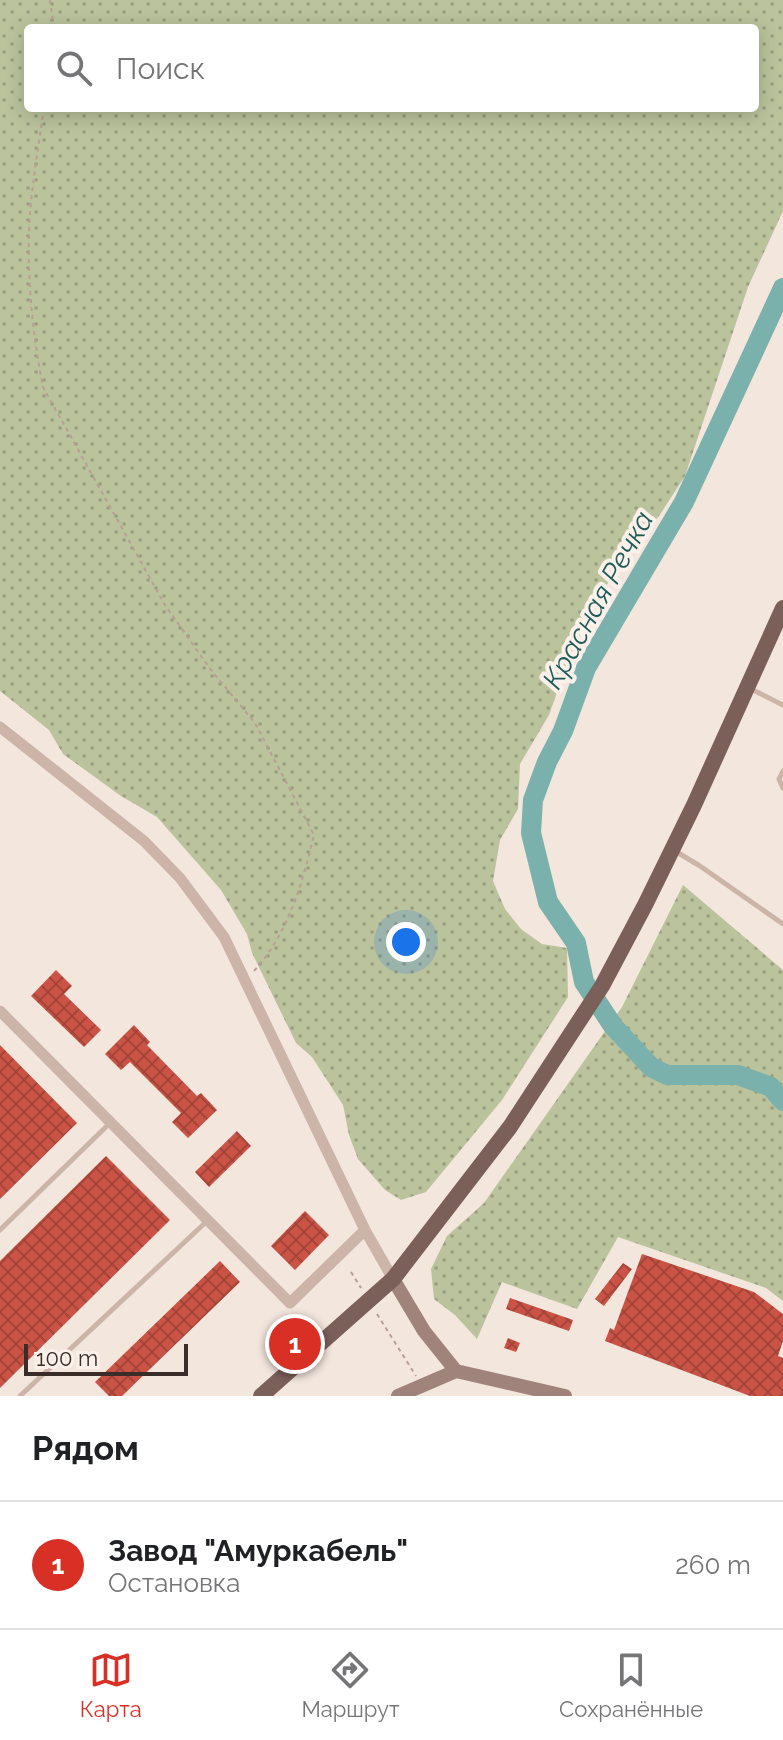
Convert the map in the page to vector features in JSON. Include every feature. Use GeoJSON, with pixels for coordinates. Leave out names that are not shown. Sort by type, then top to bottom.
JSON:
{"type":"FeatureCollection","features":[{"type":"Feature","properties":{"kind":"main road"},"geometry":{"type":"LineString","coordinates":[[261,1396],[393,1279],[510,1127],[602,986],[645,905],[783,608]]}},
{"type":"Feature","properties":{"kind":"street"},"geometry":{"type":"LineString","coordinates":[[0,727],[144,841],[180,878],[224,937],[365,1230],[424,1331],[456,1371]]}},
{"type":"Feature","properties":{"kind":"street"},"geometry":{"type":"LineString","coordinates":[[0,1011],[290,1303],[365,1230]]}},
{"type":"Feature","properties":{"kind":"street"},"geometry":{"type":"LineString","coordinates":[[398,1396],[456,1371],[558,1395]]}},
{"type":"Feature","properties":{"kind":"lane"},"geometry":{"type":"LineString","coordinates":[[748,688],[783,705]]}},
{"type":"Feature","properties":{"kind":"lane"},"geometry":{"type":"LineString","coordinates":[[783,771],[779,779],[783,788]]}},
{"type":"Feature","properties":{"kind":"lane"},"geometry":{"type":"LineString","coordinates":[[672,850],[783,924]]}},
{"type":"Feature","properties":{"kind":"lane"},"geometry":{"type":"LineString","coordinates":[[0,1230],[111,1122]]}},
{"type":"Feature","properties":{"kind":"lane"},"geometry":{"type":"LineString","coordinates":[[20,1396],[207,1221]]}},
{"type":"Feature","properties":{"kind":"path"},"geometry":{"type":"LineString","coordinates":[[50,0],[53,24]]}},
{"type":"Feature","properties":{"kind":"path"},"geometry":{"type":"LineString","coordinates":[[43,112],[30,216],[31,275],[43,387],[165,605],[211,670],[255,723],[314,835],[293,909],[272,950],[245,981]]}},
{"type":"Feature","properties":{"kind":"path"},"geometry":{"type":"LineString","coordinates":[[351,1272],[421,1386]]}},
{"type":"Feature","properties":{"kind":"green space"},"geometry":{"type":"Polygon","coordinates":[[[0,0],[783,0],[783,211],[748,287],[685,476],[659,516],[629,550],[601,594],[571,653],[549,715],[520,764],[518,809],[500,840],[493,881],[505,909],[521,929],[542,944],[567,948],[568,997],[502,1100],[426,1192],[401,1200],[385,1190],[358,1159],[343,1105],[312,1057],[296,1043],[252,953],[247,934],[221,890],[157,817],[121,796],[63,754],[49,730],[0,691],[0,0]]]}},
{"type":"Feature","properties":{"kind":"green space"},"geometry":{"type":"Polygon","coordinates":[[[683,885],[783,970],[783,1301],[766,1288],[618,1237],[577,1309],[502,1282],[477,1339],[455,1315],[434,1299],[431,1269],[447,1236],[484,1203],[622,1007],[683,885]]]}},
{"type":"Feature","properties":{"kind":"building"},"geometry":{"type":"Polygon","coordinates":[[[56,970],[72,986],[64,994],[101,1030],[84,1047],[31,996],[56,970]]]}},
{"type":"Feature","properties":{"kind":"building"},"geometry":{"type":"Polygon","coordinates":[[[134,1025],[150,1042],[147,1045],[197,1096],[201,1093],[217,1110],[188,1138],[172,1122],[181,1113],[130,1062],[121,1070],[105,1054],[134,1025]]]}},
{"type":"Feature","properties":{"kind":"building"},"geometry":{"type":"Polygon","coordinates":[[[0,1045],[77,1123],[0,1199],[0,1045]]]}},
{"type":"Feature","properties":{"kind":"building"},"geometry":{"type":"Polygon","coordinates":[[[237,1131],[251,1146],[209,1187],[195,1172],[237,1131]]]}},
{"type":"Feature","properties":{"kind":"building"},"geometry":{"type":"Polygon","coordinates":[[[106,1156],[170,1220],[0,1388],[0,1261],[106,1156]]]}},
{"type":"Feature","properties":{"kind":"building"},"geometry":{"type":"Polygon","coordinates":[[[305,1211],[329,1235],[295,1270],[271,1246],[305,1211]]]}},
{"type":"Feature","properties":{"kind":"building"},"geometry":{"type":"Polygon","coordinates":[[[642,1254],[754,1292],[783,1314],[783,1341],[778,1356],[783,1358],[783,1396],[750,1396],[605,1341],[610,1328],[614,1330],[642,1254]]]}},
{"type":"Feature","properties":{"kind":"building"},"geometry":{"type":"Polygon","coordinates":[[[220,1261],[240,1282],[122,1396],[109,1396],[95,1382],[220,1261]]]}},
{"type":"Feature","properties":{"kind":"building"},"geometry":{"type":"Polygon","coordinates":[[[623,1263],[632,1269],[604,1306],[595,1299],[623,1263]]]}},
{"type":"Feature","properties":{"kind":"building"},"geometry":{"type":"Polygon","coordinates":[[[510,1298],[573,1320],[569,1331],[506,1309],[510,1298]]]}},
{"type":"Feature","properties":{"kind":"building"},"geometry":{"type":"Polygon","coordinates":[[[508,1338],[520,1343],[516,1352],[504,1348],[508,1338]]]}},
{"type":"Feature","properties":{"kind":"waterway","name":"Красная Речка"},"geometry":{"type":"LineString","coordinates":[[783,288],[684,502],[586,668],[533,800],[531,833],[548,902],[576,943],[584,982],[613,1026],[651,1067],[667,1075],[738,1075],[771,1087],[783,1101]]}},
{"type":"Feature","properties":{"kind":"place","name":"Завод \"Амуркабель\""},"geometry":{"type":"Point","coordinates":[295,1344]}}]}
